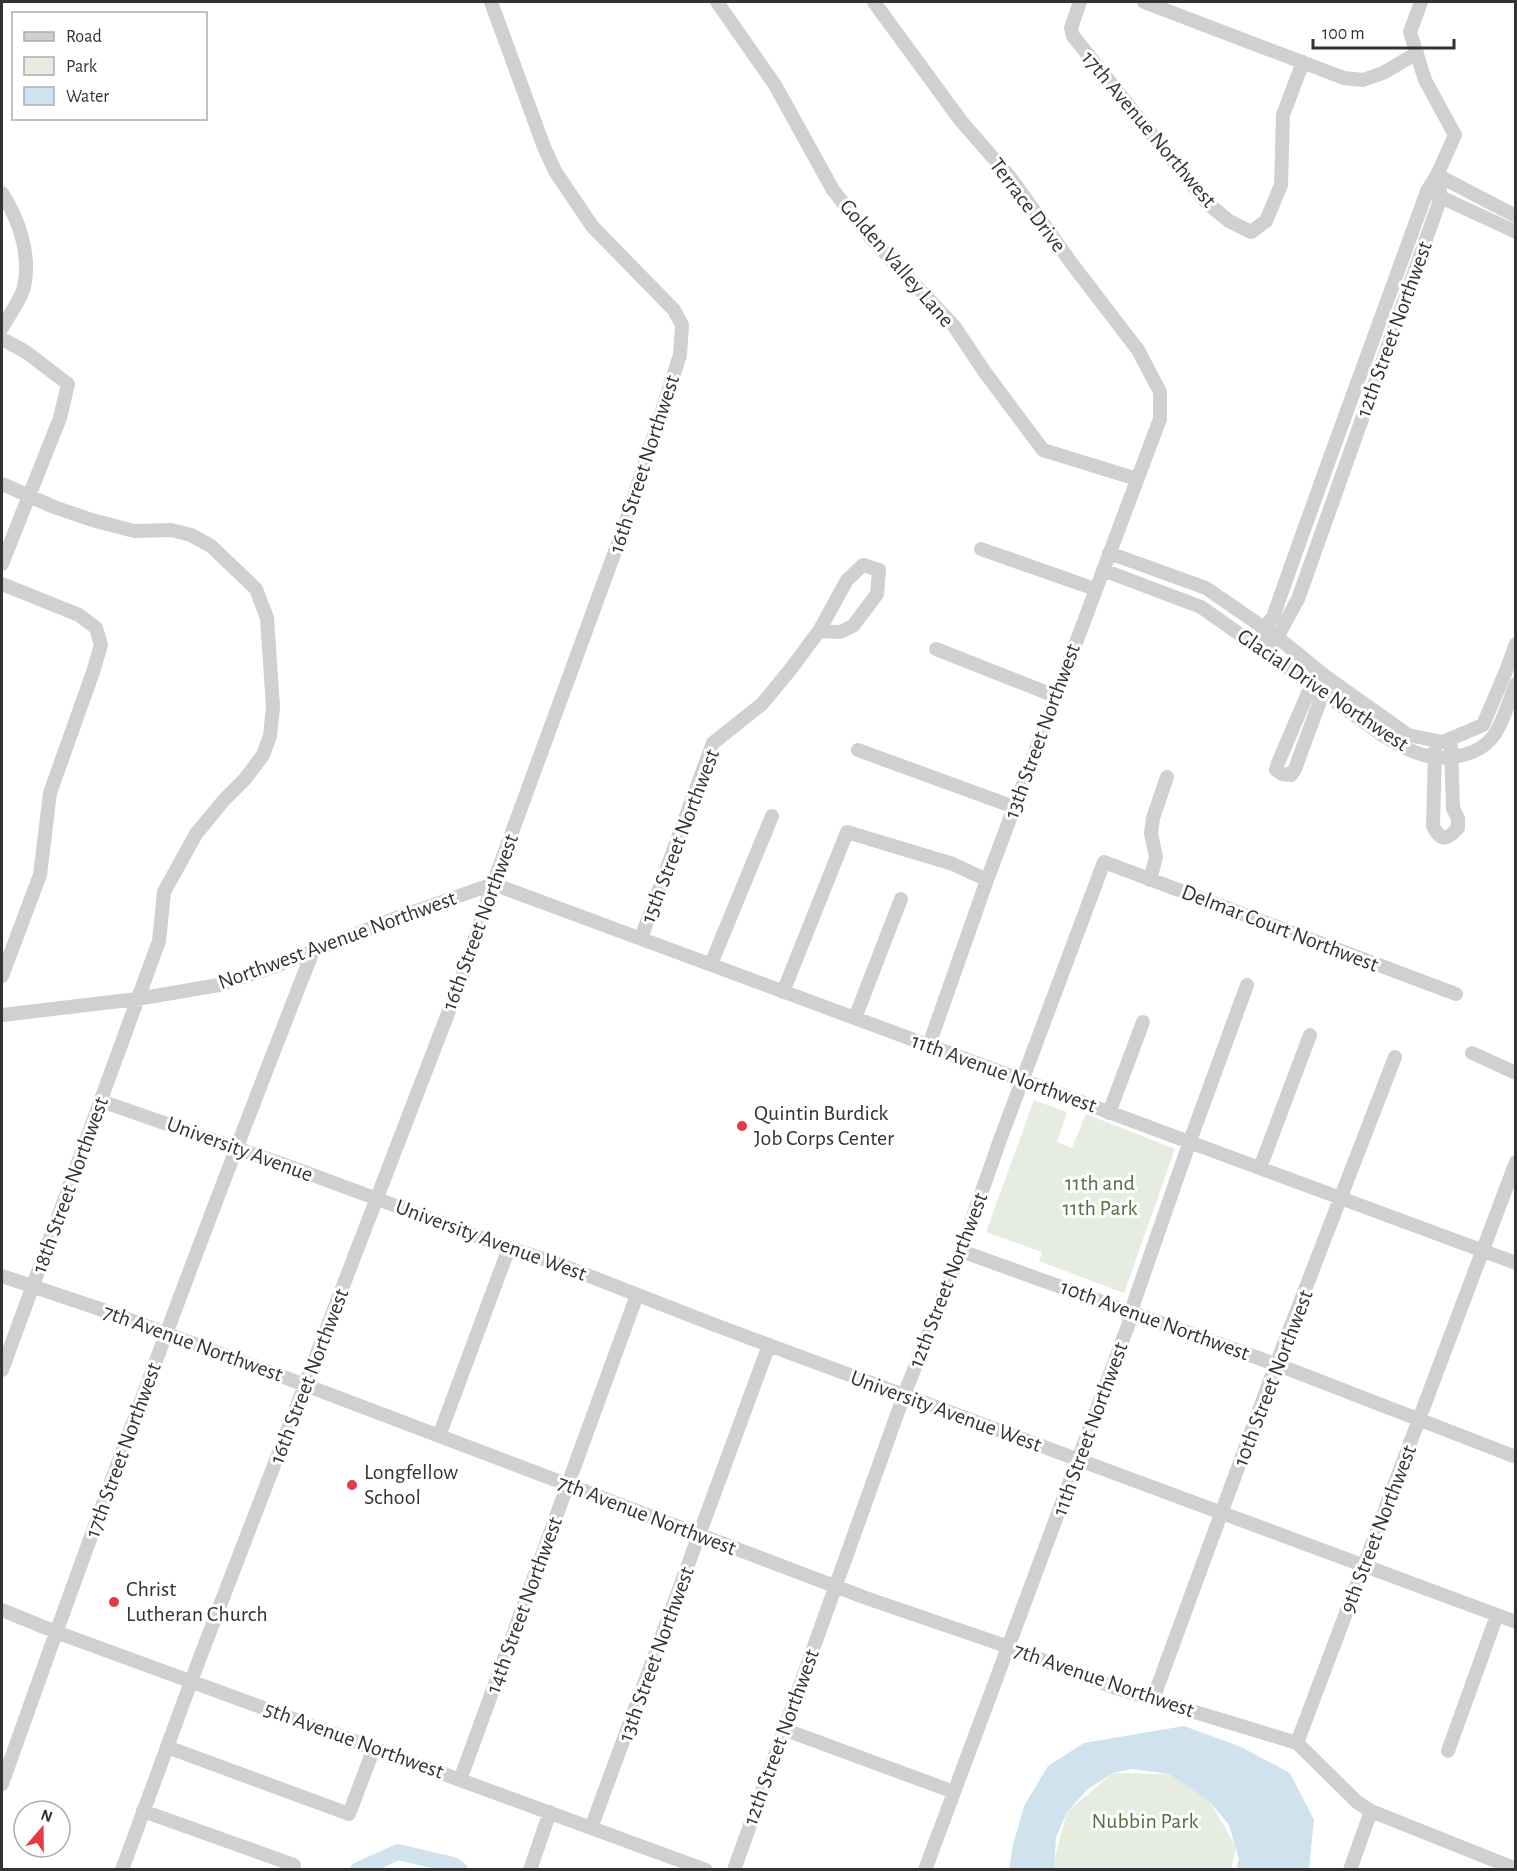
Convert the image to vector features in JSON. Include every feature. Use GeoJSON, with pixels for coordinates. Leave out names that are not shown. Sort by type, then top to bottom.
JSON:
{"type":"FeatureCollection","features":[{"type":"Feature","properties":{"kind":"street","name":"16th Street Northwest"},"geometry":{"type":"LineString","coordinates":[[122,1869],[191,1680],[462,977],[493,884],[624,527],[680,355],[682,325],[674,310],[592,226],[555,171],[491,2]]}},
{"type":"Feature","properties":{"kind":"street","name":"Golden Valley Lane"},"geometry":{"type":"LineString","coordinates":[[717,2],[775,85],[833,190],[870,237],[954,326],[1043,450],[1137,479]]}},
{"type":"Feature","properties":{"kind":"street","name":"Terrace Drive"},"geometry":{"type":"LineString","coordinates":[[874,2],[961,121],[1010,177],[1072,264],[1138,350],[1160,392],[1160,419]]}},
{"type":"Feature","properties":{"kind":"street","name":"17th Avenue Northwest"},"geometry":{"type":"LineString","coordinates":[[1080,2],[1071,28],[1073,36],[1206,201],[1229,221],[1251,232],[1266,221],[1281,184],[1283,115],[1303,62]]}},
{"type":"Feature","properties":{"kind":"street"},"geometry":{"type":"LineString","coordinates":[[1144,2],[1344,78],[1363,80],[1383,73],[1417,53]]}},
{"type":"Feature","properties":{"kind":"street"},"geometry":{"type":"LineString","coordinates":[[1261,650],[1264,628],[1273,617],[1427,191],[1437,176],[1455,135],[1425,80],[1410,32],[1421,2]]}},
{"type":"Feature","properties":{"kind":"street"},"geometry":{"type":"LineString","coordinates":[[1437,176],[1442,197]]}},
{"type":"Feature","properties":{"kind":"street"},"geometry":{"type":"LineString","coordinates":[[1437,176],[1515,216]]}},
{"type":"Feature","properties":{"kind":"street"},"geometry":{"type":"LineString","coordinates":[[1427,191],[1515,232]]}},
{"type":"Feature","properties":{"kind":"street"},"geometry":{"type":"LineString","coordinates":[[2,193],[21,234],[25,260],[24,288],[2,328]]}},
{"type":"Feature","properties":{"kind":"street","name":"12th Street Northwest"},"geometry":{"type":"LineString","coordinates":[[1261,650],[1277,637],[1298,599],[1442,197]]}},
{"type":"Feature","properties":{"kind":"street"},"geometry":{"type":"LineString","coordinates":[[2,339],[26,352],[68,384],[60,418],[2,564]]}},
{"type":"Feature","properties":{"kind":"street","name":"13th Street Northwest"},"geometry":{"type":"LineString","coordinates":[[929,1045],[987,880],[1160,419]]}},
{"type":"Feature","properties":{"kind":"street","name":"18th Street Northwest"},"geometry":{"type":"LineString","coordinates":[[2,484],[28,497],[92,520],[134,531],[171,530],[191,535],[211,546],[256,589],[267,618],[273,707],[270,736],[263,754],[245,779],[196,834],[164,892],[159,941],[2,1371]]}},
{"type":"Feature","properties":{"kind":"street"},"geometry":{"type":"LineString","coordinates":[[981,549],[1095,589]]}},
{"type":"Feature","properties":{"kind":"street"},"geometry":{"type":"LineString","coordinates":[[1109,553],[1206,588],[1277,637],[1322,682],[1408,735],[1443,741],[1483,725],[1515,644]]}},
{"type":"Feature","properties":{"kind":"street","name":"15th Street Northwest"},"geometry":{"type":"LineString","coordinates":[[641,938],[713,742],[762,704],[819,631],[847,580],[862,565],[879,570],[877,594],[854,626],[840,632],[819,631]]}},
{"type":"Feature","properties":{"kind":"street","name":"Glacial Drive Northwest"},"geometry":{"type":"LineString","coordinates":[[1103,570],[1201,607],[1261,650],[1322,682],[1394,742],[1404,748],[1435,758],[1468,754],[1493,738],[1515,684]]}},
{"type":"Feature","properties":{"kind":"street"},"geometry":{"type":"LineString","coordinates":[[2,584],[79,615],[96,628],[101,645],[50,793],[40,875],[2,976]]}},
{"type":"Feature","properties":{"kind":"street"},"geometry":{"type":"LineString","coordinates":[[936,649],[1055,696]]}},
{"type":"Feature","properties":{"kind":"street"},"geometry":{"type":"LineString","coordinates":[[1322,682],[1320,701],[1295,769],[1291,775],[1282,774],[1276,770],[1278,763],[1308,693],[1322,682]]}},
{"type":"Feature","properties":{"kind":"street"},"geometry":{"type":"LineString","coordinates":[[1443,741],[1451,756],[1454,808],[1458,819],[1458,828],[1450,837],[1443,838],[1437,835],[1432,826],[1435,758],[1443,741]]}},
{"type":"Feature","properties":{"kind":"street"},"geometry":{"type":"LineString","coordinates":[[858,750],[1014,807]]}},
{"type":"Feature","properties":{"kind":"street"},"geometry":{"type":"LineString","coordinates":[[1150,880],[1156,857],[1151,833],[1153,818],[1167,777]]}},
{"type":"Feature","properties":{"kind":"street"},"geometry":{"type":"LineString","coordinates":[[711,964],[772,816]]}},
{"type":"Feature","properties":{"kind":"street"},"geometry":{"type":"LineString","coordinates":[[783,992],[847,832],[953,864],[987,880]]}},
{"type":"Feature","properties":{"kind":"street","name":"12th Street Northwest"},"geometry":{"type":"LineString","coordinates":[[734,1869],[904,1395],[961,1251],[1104,862]]}},
{"type":"Feature","properties":{"kind":"street","name":"Delmar Court Northwest"},"geometry":{"type":"LineString","coordinates":[[1104,862],[1456,994]]}},
{"type":"Feature","properties":{"kind":"street","name":"11th Avenue Northwest"},"geometry":{"type":"LineString","coordinates":[[493,884],[1515,1263]]}},
{"type":"Feature","properties":{"kind":"street","name":"Northwest Avenue Northwest"},"geometry":{"type":"LineString","coordinates":[[2,1015],[137,999],[219,985],[313,951],[399,916],[493,884]]}},
{"type":"Feature","properties":{"kind":"street"},"geometry":{"type":"LineString","coordinates":[[855,1018],[901,899]]}},
{"type":"Feature","properties":{"kind":"street","name":"17th Street Northwest"},"geometry":{"type":"LineString","coordinates":[[2,1784],[166,1334],[313,951]]}},
{"type":"Feature","properties":{"kind":"street","name":"11th Street Northwest"},"geometry":{"type":"LineString","coordinates":[[925,1869],[1129,1323],[1131,1311],[1190,1141],[1247,985]]}},
{"type":"Feature","properties":{"kind":"street"},"geometry":{"type":"LineString","coordinates":[[1109,1113],[1143,1022]]}},
{"type":"Feature","properties":{"kind":"street"},"geometry":{"type":"LineString","coordinates":[[1260,1168],[1310,1035]]}},
{"type":"Feature","properties":{"kind":"street"},"geometry":{"type":"LineString","coordinates":[[1472,1053],[1515,1073]]}},
{"type":"Feature","properties":{"kind":"street","name":"10th Street Northwest"},"geometry":{"type":"LineString","coordinates":[[1153,1699],[1395,1057]]}},
{"type":"Feature","properties":{"kind":"street","name":"University Avenue"},"geometry":{"type":"LineString","coordinates":[[101,1101],[378,1198]]}},
{"type":"Feature","properties":{"kind":"street","name":"9th Street Northwest"},"geometry":{"type":"LineString","coordinates":[[1297,1743],[1515,1162]]}},
{"type":"Feature","properties":{"kind":"street","name":"University Avenue West"},"geometry":{"type":"LineString","coordinates":[[378,1198],[1515,1622]]}},
{"type":"Feature","properties":{"kind":"street"},"geometry":{"type":"LineString","coordinates":[[439,1436],[509,1248]]}},
{"type":"Feature","properties":{"kind":"street","name":"10th Avenue Northwest"},"geometry":{"type":"LineString","coordinates":[[961,1251],[1277,1365],[1515,1456]]}},
{"type":"Feature","properties":{"kind":"street","name":"7th Avenue Northwest"},"geometry":{"type":"LineString","coordinates":[[2,1276],[32,1287],[42,1288],[305,1384],[835,1586],[1009,1647],[1116,1688],[1297,1743]]}},
{"type":"Feature","properties":{"kind":"street","name":"14th Street Northwest"},"geometry":{"type":"LineString","coordinates":[[460,1780],[637,1295]]}},
{"type":"Feature","properties":{"kind":"street","name":"13th Street Northwest"},"geometry":{"type":"LineString","coordinates":[[591,1828],[769,1345]]}},
{"type":"Feature","properties":{"kind":"street","name":"5th Avenue Northwest"},"geometry":{"type":"LineString","coordinates":[[2,1610],[56,1632],[706,1869]]}},
{"type":"Feature","properties":{"kind":"street"},"geometry":{"type":"LineString","coordinates":[[1448,1751],[1497,1615]]}},
{"type":"Feature","properties":{"kind":"street"},"geometry":{"type":"LineString","coordinates":[[783,1729],[954,1792]]}},
{"type":"Feature","properties":{"kind":"street"},"geometry":{"type":"LineString","coordinates":[[1297,1743],[1357,1802],[1371,1811],[1515,1869]]}},
{"type":"Feature","properties":{"kind":"street"},"geometry":{"type":"LineString","coordinates":[[167,1747],[349,1814],[374,1748]]}},
{"type":"Feature","properties":{"kind":"street"},"geometry":{"type":"LineString","coordinates":[[143,1811],[294,1865]]}},
{"type":"Feature","properties":{"kind":"street"},"geometry":{"type":"LineString","coordinates":[[1350,1869],[1371,1811]]}},
{"type":"Feature","properties":{"kind":"street"},"geometry":{"type":"LineString","coordinates":[[530,1869],[550,1812]]}},
{"type":"Feature","properties":{"kind":"green space","name":"11th and 11th Park"},"geometry":{"type":"Polygon","coordinates":[[[1034,1100],[1067,1112],[1057,1142],[1072,1148],[1086,1114],[1175,1149],[1124,1293],[1039,1261],[1042,1252],[986,1232],[1034,1100]]]}},
{"type":"Feature","properties":{"kind":"green space","name":"Nubbin Park"},"geometry":{"type":"Polygon","coordinates":[[[1113,1773],[1169,1774],[1210,1802],[1236,1847],[1231,1869],[1054,1870],[1054,1861],[1067,1812],[1113,1773]]]}},
{"type":"Feature","properties":{"kind":"water"},"geometry":{"type":"Polygon","coordinates":[[[1184,1726],[1241,1747],[1290,1773],[1314,1820],[1309,1869],[1236,1869],[1239,1859],[1229,1825],[1210,1802],[1169,1774],[1132,1769],[1113,1773],[1088,1789],[1067,1812],[1056,1837],[1054,1869],[1009,1869],[1024,1806],[1048,1766],[1084,1743],[1184,1726]]]}},
{"type":"Feature","properties":{"kind":"waterway"},"geometry":{"type":"LineString","coordinates":[[358,1870],[398,1852],[453,1865],[460,1870]]}},
{"type":"Feature","properties":{"kind":"place","name":"Quintin Burdick Job Corps Center"},"geometry":{"type":"Point","coordinates":[742,1126]}},
{"type":"Feature","properties":{"kind":"place","name":"Longfellow School"},"geometry":{"type":"Point","coordinates":[352,1485]}},
{"type":"Feature","properties":{"kind":"place","name":"Christ Lutheran Church"},"geometry":{"type":"Point","coordinates":[114,1602]}}]}
